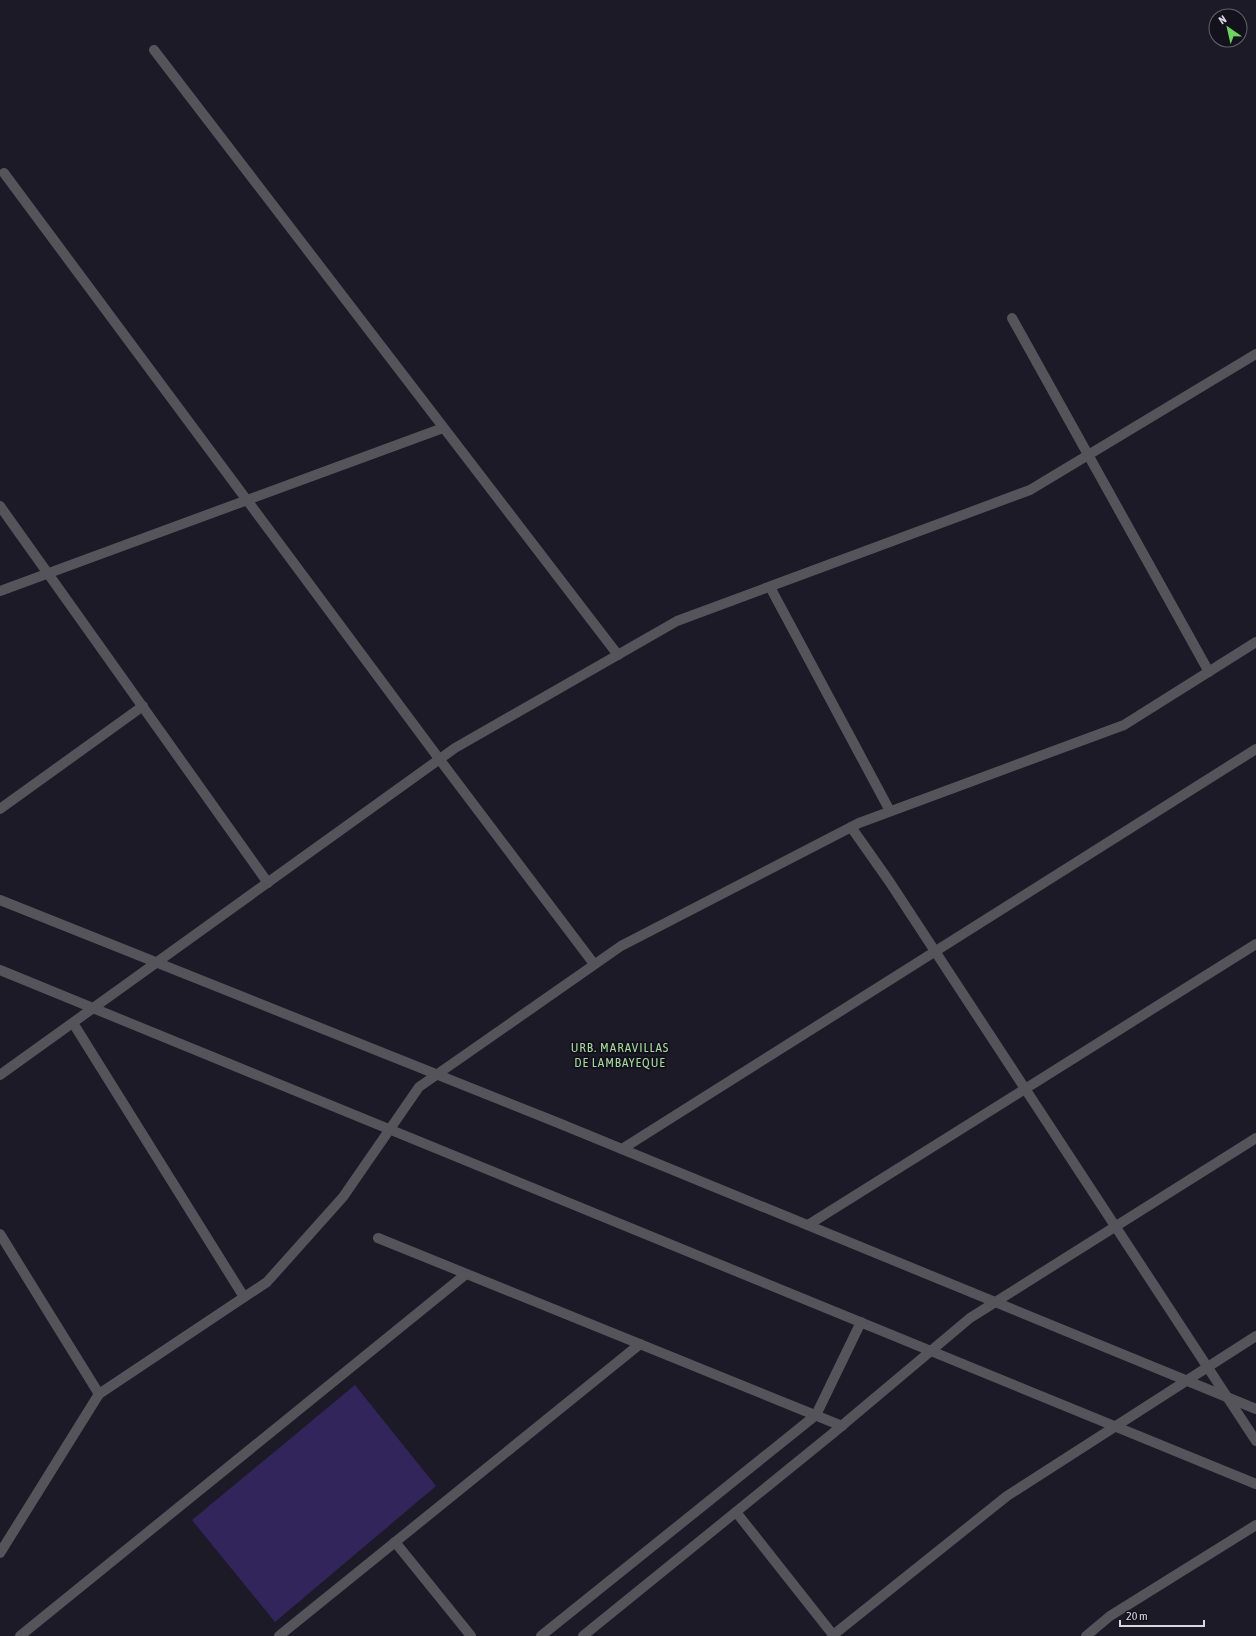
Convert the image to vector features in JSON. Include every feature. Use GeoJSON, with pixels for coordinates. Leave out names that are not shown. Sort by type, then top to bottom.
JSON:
{"type":"FeatureCollection","features":[{"type":"Feature","properties":{"kind":"street"},"geometry":{"type":"LineString","coordinates":[[154,50],[618,655]]}},
{"type":"Feature","properties":{"kind":"street"},"geometry":{"type":"LineString","coordinates":[[4,173],[440,760],[594,964]]}},
{"type":"Feature","properties":{"kind":"street"},"geometry":{"type":"LineString","coordinates":[[1012,318],[1209,672]]}},
{"type":"Feature","properties":{"kind":"street"},"geometry":{"type":"LineString","coordinates":[[0,1075],[455,748],[677,621],[1030,490],[1256,354]]}},
{"type":"Feature","properties":{"kind":"street"},"geometry":{"type":"LineString","coordinates":[[0,592],[443,428]]}},
{"type":"Feature","properties":{"kind":"street"},"geometry":{"type":"LineString","coordinates":[[0,506],[268,883]]}},
{"type":"Feature","properties":{"kind":"street"},"geometry":{"type":"LineString","coordinates":[[770,587],[890,811]]}},
{"type":"Feature","properties":{"kind":"street"},"geometry":{"type":"LineString","coordinates":[[0,1553],[98,1394],[267,1282],[343,1197],[419,1087],[436,1074],[621,946],[851,827],[890,811],[1124,725],[1256,642]]}},
{"type":"Feature","properties":{"kind":"street"},"geometry":{"type":"LineString","coordinates":[[0,809],[142,706]]}},
{"type":"Feature","properties":{"kind":"street"},"geometry":{"type":"LineString","coordinates":[[622,1149],[1256,749]]}},
{"type":"Feature","properties":{"kind":"street"},"geometry":{"type":"LineString","coordinates":[[851,827],[889,881],[1256,1441]]}},
{"type":"Feature","properties":{"kind":"street"},"geometry":{"type":"LineString","coordinates":[[0,900],[622,1149],[1256,1409]]}},
{"type":"Feature","properties":{"kind":"street"},"geometry":{"type":"LineString","coordinates":[[808,1225],[1256,944]]}},
{"type":"Feature","properties":{"kind":"street"},"geometry":{"type":"LineString","coordinates":[[0,970],[1256,1484]]}},
{"type":"Feature","properties":{"kind":"street"},"geometry":{"type":"LineString","coordinates":[[73,1023],[244,1298]]}},
{"type":"Feature","properties":{"kind":"street"},"geometry":{"type":"LineString","coordinates":[[583,1636],[842,1426],[970,1318],[1256,1138]]}},
{"type":"Feature","properties":{"kind":"street"},"geometry":{"type":"LineString","coordinates":[[0,1234],[98,1394]]}},
{"type":"Feature","properties":{"kind":"street"},"geometry":{"type":"LineString","coordinates":[[378,1238],[842,1426]]}},
{"type":"Feature","properties":{"kind":"street"},"geometry":{"type":"LineString","coordinates":[[20,1636],[466,1274]]}},
{"type":"Feature","properties":{"kind":"street"},"geometry":{"type":"LineString","coordinates":[[541,1636],[816,1415],[861,1322]]}},
{"type":"Feature","properties":{"kind":"street"},"geometry":{"type":"LineString","coordinates":[[736,1512],[833,1636],[1007,1496],[1256,1336]]}},
{"type":"Feature","properties":{"kind":"street"},"geometry":{"type":"LineString","coordinates":[[279,1636],[640,1344]]}},
{"type":"Feature","properties":{"kind":"street"},"geometry":{"type":"LineString","coordinates":[[1086,1636],[1110,1616],[1256,1525]]}},
{"type":"Feature","properties":{"kind":"street"},"geometry":{"type":"LineString","coordinates":[[395,1542],[471,1636]]}},
{"type":"Feature","properties":{"kind":"shaded area"},"geometry":{"type":"Polygon","coordinates":[[[355,1385],[436,1486],[275,1622],[192,1520],[355,1385]]]}},
{"type":"Feature","properties":{"kind":"district","name":"URB. MARAVILLAS DE LAMBAYEQUE"},"geometry":{"type":"Point","coordinates":[620,1054]}}]}
